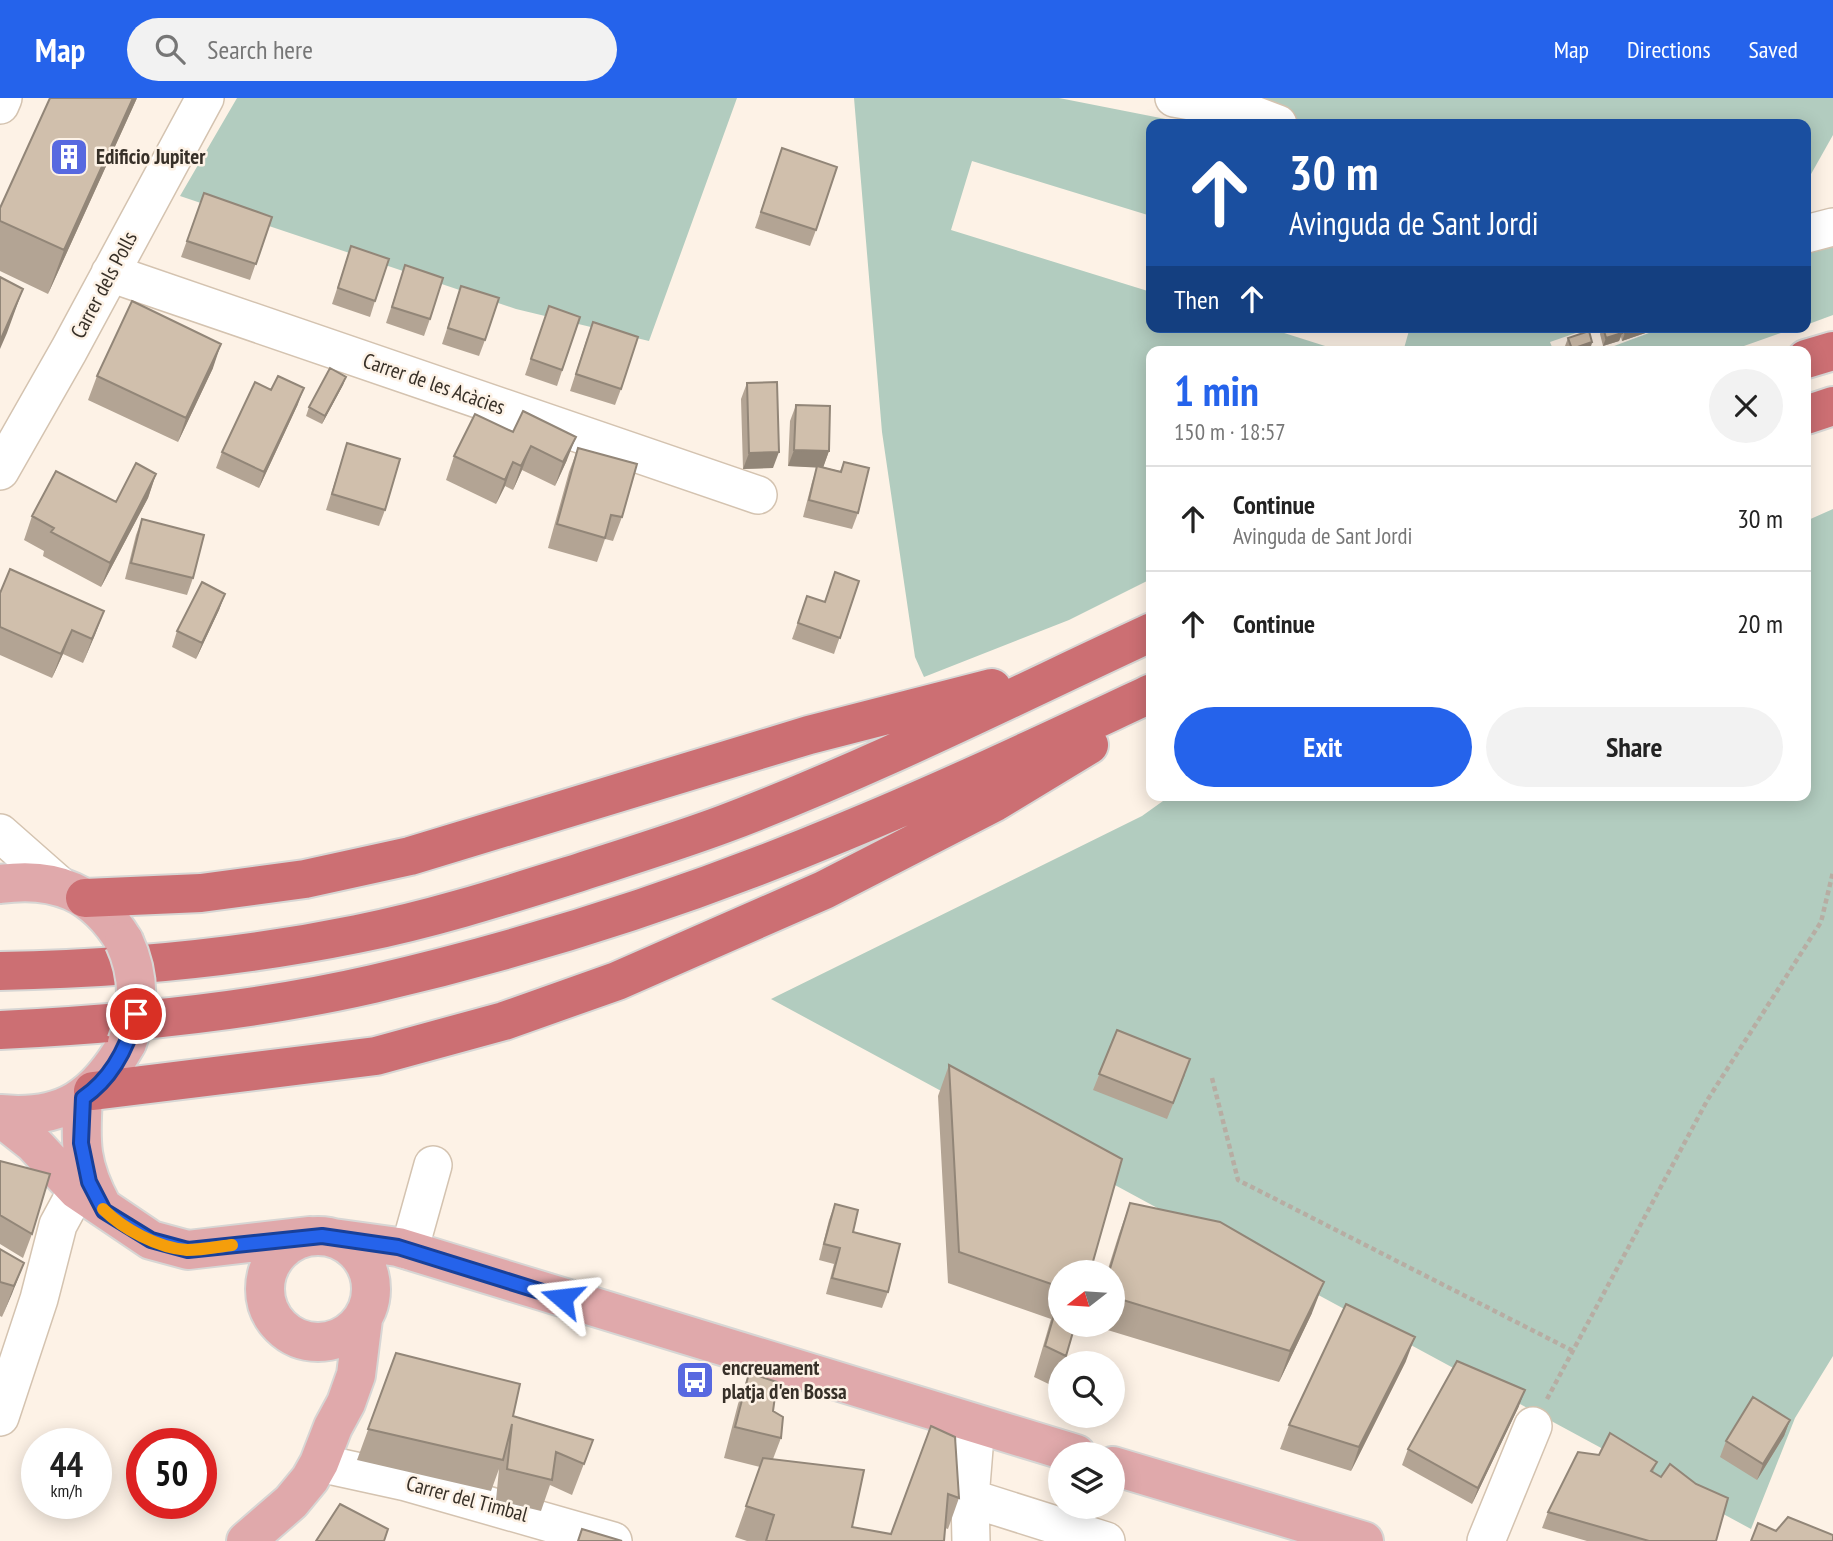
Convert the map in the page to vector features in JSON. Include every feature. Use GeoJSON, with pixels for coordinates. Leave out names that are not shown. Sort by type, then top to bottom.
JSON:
{"type":"FeatureCollection","features":[{"type":"Feature","properties":{"kind":"highway"},"geometry":{"type":"LineString","coordinates":[[1811,358],[1833,351]]}},
{"type":"Feature","properties":{"kind":"highway"},"geometry":{"type":"LineString","coordinates":[[1811,414],[1833,407]]}},
{"type":"Feature","properties":{"kind":"highway"},"geometry":{"type":"LineString","coordinates":[[0,971],[74,970],[177,961],[277,948],[359,934],[473,906],[723,824],[827,782],[1146,635]]}},
{"type":"Feature","properties":{"kind":"highway"},"geometry":{"type":"LineString","coordinates":[[72,891],[201,893],[305,879],[410,856],[809,735],[1079,666]]}},
{"type":"Feature","properties":{"kind":"highway"},"geometry":{"type":"LineString","coordinates":[[0,1030],[184,1016],[336,991],[486,956],[631,911],[831,837],[1146,696]]}},
{"type":"Feature","properties":{"kind":"highway"},"geometry":{"type":"LineString","coordinates":[[88,1094],[376,1056],[505,1021],[618,981],[824,890],[919,843],[995,802],[1084,748],[1146,705]]}},
{"type":"Feature","properties":{"kind":"main road"},"geometry":{"type":"LineString","coordinates":[[0,884],[32,882],[72,891],[114,925],[124,941],[135,972],[138,993],[136,1014],[127,1043],[110,1072],[88,1094],[57,1109],[35,1114],[0,1115]]}},
{"type":"Feature","properties":{"kind":"main road"},"geometry":{"type":"LineString","coordinates":[[88,1094],[81,1143],[91,1201]]}},
{"type":"Feature","properties":{"kind":"main road"},"geometry":{"type":"LineString","coordinates":[[0,1115],[33,1143],[91,1201],[151,1240],[188,1250],[238,1275],[265,1297]]}},
{"type":"Feature","properties":{"kind":"main road"},"geometry":{"type":"LineString","coordinates":[[188,1250],[321,1237],[426,1256],[1048,1446]]}},
{"type":"Feature","properties":{"kind":"main road"},"geometry":{"type":"LineString","coordinates":[[246,1541],[291,1502],[310,1479],[319,1462],[356,1375],[366,1308],[369,1272],[363,1261],[347,1245],[321,1237],[293,1242],[280,1251],[271,1264],[265,1279],[265,1297],[272,1318],[285,1332],[314,1343],[334,1341],[349,1332],[366,1308],[383,1282],[426,1256]]}},
{"type":"Feature","properties":{"kind":"main road"},"geometry":{"type":"LineString","coordinates":[[298,1339],[316,1358],[326,1376],[331,1396],[333,1427]]}},
{"type":"Feature","properties":{"kind":"main road"},"geometry":{"type":"LineString","coordinates":[[1125,1469],[1364,1541]]}},
{"type":"Feature","properties":{"kind":"street"},"geometry":{"type":"LineString","coordinates":[[0,105],[3,98]]}},
{"type":"Feature","properties":{"kind":"street","name":"Carrer dels Polls"},"geometry":{"type":"LineString","coordinates":[[0,471],[205,98]]}},
{"type":"Feature","properties":{"kind":"street"},"geometry":{"type":"LineString","coordinates":[[1174,98],[1241,110],[1265,119]]}},
{"type":"Feature","properties":{"kind":"street"},"geometry":{"type":"LineString","coordinates":[[1811,233],[1833,227]]}},
{"type":"Feature","properties":{"kind":"street","name":"Carrer de les Acàcies"},"geometry":{"type":"LineString","coordinates":[[110,273],[758,495]]}},
{"type":"Feature","properties":{"kind":"street"},"geometry":{"type":"LineString","coordinates":[[0,832],[72,891]]}},
{"type":"Feature","properties":{"kind":"street"},"geometry":{"type":"LineString","coordinates":[[426,1256],[433,1165]]}},
{"type":"Feature","properties":{"kind":"street"},"geometry":{"type":"LineString","coordinates":[[0,1417],[24,1290],[58,1225],[91,1201]]}},
{"type":"Feature","properties":{"kind":"street"},"geometry":{"type":"LineString","coordinates":[[971,1541],[970,1498],[976,1424]]}},
{"type":"Feature","properties":{"kind":"street"},"geometry":{"type":"LineString","coordinates":[[1486,1541],[1532,1426]]}},
{"type":"Feature","properties":{"kind":"street","name":"Carrer del Timbal"},"geometry":{"type":"LineString","coordinates":[[319,1462],[406,1482],[613,1541]]}},
{"type":"Feature","properties":{"kind":"street"},"geometry":{"type":"LineString","coordinates":[[970,1498],[1106,1541]]}},
{"type":"Feature","properties":{"kind":"path"},"geometry":{"type":"LineString","coordinates":[[1532,1426],[1708,1099],[1821,922],[1833,872]]}},
{"type":"Feature","properties":{"kind":"path"},"geometry":{"type":"LineString","coordinates":[[1212,1078],[1238,1180],[1573,1351]]}},
{"type":"Feature","properties":{"kind":"green space"},"geometry":{"type":"Polygon","coordinates":[[[237,98],[737,98],[649,341],[516,309],[180,196],[237,98]]]}},
{"type":"Feature","properties":{"kind":"green space"},"geometry":{"type":"Polygon","coordinates":[[[854,98],[1059,98],[1166,119],[1146,119],[1146,214],[972,161],[951,230],[1146,290],[1146,333],[1284,333],[1325,346],[1146,346],[1146,582],[1069,620],[924,677],[915,657],[882,432],[854,98]]]}},
{"type":"Feature","properties":{"kind":"green space"},"geometry":{"type":"Polygon","coordinates":[[[1255,98],[1833,98],[1833,135],[1811,174],[1811,119],[1296,119],[1253,102],[1255,98]]]}},
{"type":"Feature","properties":{"kind":"green space"},"geometry":{"type":"Polygon","coordinates":[[[1833,247],[1833,315],[1811,323],[1811,253],[1833,247]]]}},
{"type":"Feature","properties":{"kind":"green space"},"geometry":{"type":"Polygon","coordinates":[[[1408,333],[1576,333],[1550,342],[1552,346],[1405,346],[1408,333]]]}},
{"type":"Feature","properties":{"kind":"green space"},"geometry":{"type":"Polygon","coordinates":[[[1649,333],[1781,333],[1744,346],[1614,346],[1649,333]]]}},
{"type":"Feature","properties":{"kind":"green space"},"geometry":{"type":"Polygon","coordinates":[[[1833,509],[1833,1356],[1795,1418],[1751,1529],[771,999],[1142,816],[1163,801],[1811,801],[1811,519],[1833,509]]]}},
{"type":"Feature","properties":{"kind":"building","name":"Edificio Jupiter"},"geometry":{"type":"Polygon","coordinates":[[[50,98],[133,98],[64,250],[0,221],[0,208],[50,98]]]}},
{"type":"Feature","properties":{"kind":"building"},"geometry":{"type":"Polygon","coordinates":[[[782,148],[837,167],[816,230],[761,212],[782,148]]]}},
{"type":"Feature","properties":{"kind":"building"},"geometry":{"type":"Polygon","coordinates":[[[204,193],[272,217],[256,264],[187,241],[204,193]]]}},
{"type":"Feature","properties":{"kind":"building"},"geometry":{"type":"Polygon","coordinates":[[[351,246],[389,259],[375,301],[338,288],[351,246]]]}},
{"type":"Feature","properties":{"kind":"building"},"geometry":{"type":"Polygon","coordinates":[[[405,265],[443,278],[430,319],[392,307],[405,265]]]}},
{"type":"Feature","properties":{"kind":"building"},"geometry":{"type":"Polygon","coordinates":[[[0,277],[23,289],[0,341],[0,277]]]}},
{"type":"Feature","properties":{"kind":"building"},"geometry":{"type":"Polygon","coordinates":[[[461,286],[499,298],[485,340],[448,328],[461,286]]]}},
{"type":"Feature","properties":{"kind":"building"},"geometry":{"type":"Polygon","coordinates":[[[132,301],[221,344],[186,418],[97,376],[132,301]]]}},
{"type":"Feature","properties":{"kind":"building"},"geometry":{"type":"Polygon","coordinates":[[[549,306],[580,317],[562,370],[531,359],[549,306]]]}},
{"type":"Feature","properties":{"kind":"building"},"geometry":{"type":"Polygon","coordinates":[[[593,322],[638,337],[621,389],[576,374],[593,322]]]}},
{"type":"Feature","properties":{"kind":"building"},"geometry":{"type":"Polygon","coordinates":[[[1590,333],[1592,342],[1571,346],[1568,338],[1590,333]]]}},
{"type":"Feature","properties":{"kind":"building"},"geometry":{"type":"Polygon","coordinates":[[[1605,333],[1622,333],[1606,338],[1605,333]]]}},
{"type":"Feature","properties":{"kind":"building"},"geometry":{"type":"Polygon","coordinates":[[[330,368],[346,377],[325,416],[309,407],[330,368]]]}},
{"type":"Feature","properties":{"kind":"building"},"geometry":{"type":"Polygon","coordinates":[[[278,376],[304,388],[264,472],[222,452],[255,382],[271,390],[278,376]]]}},
{"type":"Feature","properties":{"kind":"building"},"geometry":{"type":"Polygon","coordinates":[[[777,382],[779,452],[749,453],[747,383],[777,382]]]}},
{"type":"Feature","properties":{"kind":"building"},"geometry":{"type":"Polygon","coordinates":[[[796,405],[830,406],[829,451],[794,450],[796,405]]]}},
{"type":"Feature","properties":{"kind":"building"},"geometry":{"type":"Polygon","coordinates":[[[523,411],[576,437],[563,462],[531,446],[521,466],[513,462],[505,480],[454,456],[475,414],[513,432],[523,411]]]}},
{"type":"Feature","properties":{"kind":"building"},"geometry":{"type":"Polygon","coordinates":[[[347,443],[400,459],[385,510],[332,494],[347,443]]]}},
{"type":"Feature","properties":{"kind":"building"},"geometry":{"type":"Polygon","coordinates":[[[578,448],[637,464],[622,517],[611,515],[605,538],[557,524],[578,448]]]}},
{"type":"Feature","properties":{"kind":"building"},"geometry":{"type":"Polygon","coordinates":[[[844,462],[869,468],[858,513],[809,500],[817,466],[841,472],[844,462]]]}},
{"type":"Feature","properties":{"kind":"building"},"geometry":{"type":"Polygon","coordinates":[[[136,463],[156,474],[110,563],[51,532],[54,528],[32,516],[56,471],[116,502],[136,463]]]}},
{"type":"Feature","properties":{"kind":"building"},"geometry":{"type":"Polygon","coordinates":[[[142,519],[204,535],[193,578],[131,563],[142,519]]]}},
{"type":"Feature","properties":{"kind":"building"},"geometry":{"type":"Polygon","coordinates":[[[10,569],[104,611],[92,639],[72,630],[61,654],[0,627],[0,593],[10,569]]]}},
{"type":"Feature","properties":{"kind":"building"},"geometry":{"type":"Polygon","coordinates":[[[835,572],[859,581],[840,638],[798,623],[807,596],[825,602],[835,572]]]}},
{"type":"Feature","properties":{"kind":"building"},"geometry":{"type":"Polygon","coordinates":[[[202,582],[225,594],[202,643],[177,631],[202,582]]]}},
{"type":"Feature","properties":{"kind":"building"},"geometry":{"type":"Polygon","coordinates":[[[1117,1030],[1190,1059],[1173,1103],[1099,1074],[1117,1030]]]}},
{"type":"Feature","properties":{"kind":"building"},"geometry":{"type":"Polygon","coordinates":[[[949,1065],[1122,1159],[1093,1260],[1048,1260],[1048,1283],[959,1252],[949,1065]]]}},
{"type":"Feature","properties":{"kind":"building"},"geometry":{"type":"Polygon","coordinates":[[[0,1161],[50,1174],[32,1234],[0,1215],[0,1161]]]}},
{"type":"Feature","properties":{"kind":"building"},"geometry":{"type":"Polygon","coordinates":[[[1130,1203],[1220,1222],[1324,1282],[1290,1351],[1125,1301],[1125,1260],[1113,1260],[1130,1203]]]}},
{"type":"Feature","properties":{"kind":"building"},"geometry":{"type":"Polygon","coordinates":[[[835,1204],[858,1210],[853,1232],[900,1244],[888,1292],[832,1278],[840,1248],[824,1244],[835,1204]]]}},
{"type":"Feature","properties":{"kind":"building"},"geometry":{"type":"Polygon","coordinates":[[[0,1249],[24,1263],[14,1286],[0,1282],[0,1249]]]}},
{"type":"Feature","properties":{"kind":"building"},"geometry":{"type":"Polygon","coordinates":[[[1346,1304],[1415,1337],[1359,1447],[1289,1425],[1346,1304]]]}},
{"type":"Feature","properties":{"kind":"building"},"geometry":{"type":"Polygon","coordinates":[[[1048,1336],[1072,1337],[1067,1351],[1056,1351],[1045,1346],[1048,1336]]]}},
{"type":"Feature","properties":{"kind":"building"},"geometry":{"type":"Polygon","coordinates":[[[396,1353],[520,1384],[513,1416],[593,1440],[584,1464],[556,1452],[552,1480],[507,1469],[512,1424],[503,1460],[368,1429],[396,1353]]]}},
{"type":"Feature","properties":{"kind":"building"},"geometry":{"type":"Polygon","coordinates":[[[1457,1361],[1525,1390],[1478,1488],[1408,1449],[1457,1361]]]}},
{"type":"Feature","properties":{"kind":"building"},"geometry":{"type":"Polygon","coordinates":[[[749,1373],[777,1382],[773,1411],[783,1417],[781,1438],[735,1427],[749,1373]]]}},
{"type":"Feature","properties":{"kind":"building"},"geometry":{"type":"Polygon","coordinates":[[[1753,1397],[1790,1420],[1763,1464],[1726,1441],[1753,1397]]]}},
{"type":"Feature","properties":{"kind":"building"},"geometry":{"type":"Polygon","coordinates":[[[931,1426],[955,1437],[959,1498],[948,1494],[944,1541],[766,1541],[774,1515],[746,1506],[763,1458],[864,1470],[852,1527],[891,1534],[931,1426]]]}},
{"type":"Feature","properties":{"kind":"building"},"geometry":{"type":"Polygon","coordinates":[[[1610,1433],[1657,1462],[1651,1471],[1661,1477],[1670,1464],[1696,1484],[1728,1498],[1716,1541],[1649,1541],[1548,1512],[1578,1452],[1599,1455],[1610,1433]]]}},
{"type":"Feature","properties":{"kind":"building"},"geometry":{"type":"Polygon","coordinates":[[[340,1504],[388,1529],[384,1541],[316,1541],[340,1504]]]}},
{"type":"Feature","properties":{"kind":"building"},"geometry":{"type":"Polygon","coordinates":[[[1788,1517],[1833,1535],[1833,1541],[1751,1541],[1758,1523],[1776,1531],[1788,1517]]]}},
{"type":"Feature","properties":{"kind":"building"},"geometry":{"type":"Polygon","coordinates":[[[582,1529],[622,1541],[578,1541],[582,1529]]]}},
{"type":"Feature","properties":{"kind":"slow traffic"},"geometry":{"type":"LineString","coordinates":[[103,1209],[151,1240],[174,1248],[188,1250],[232,1245]]}},
{"type":"Feature","properties":{"kind":"place","name":"Edificio Jupiter"},"geometry":{"type":"Point","coordinates":[69,157]}},
{"type":"Feature","properties":{"kind":"place","name":"encreuament platja d'en Bossa"},"geometry":{"type":"Point","coordinates":[695,1380]}},
{"type":"Feature","properties":{"kind":"route"},"geometry":{"type":"LineString","coordinates":[[136,1014],[132,1031],[119,1058],[93,1091],[83,1098],[81,1143],[84,1164],[89,1182],[104,1211],[151,1240],[174,1248],[188,1250],[322,1236],[398,1247],[562,1298]]}}]}
